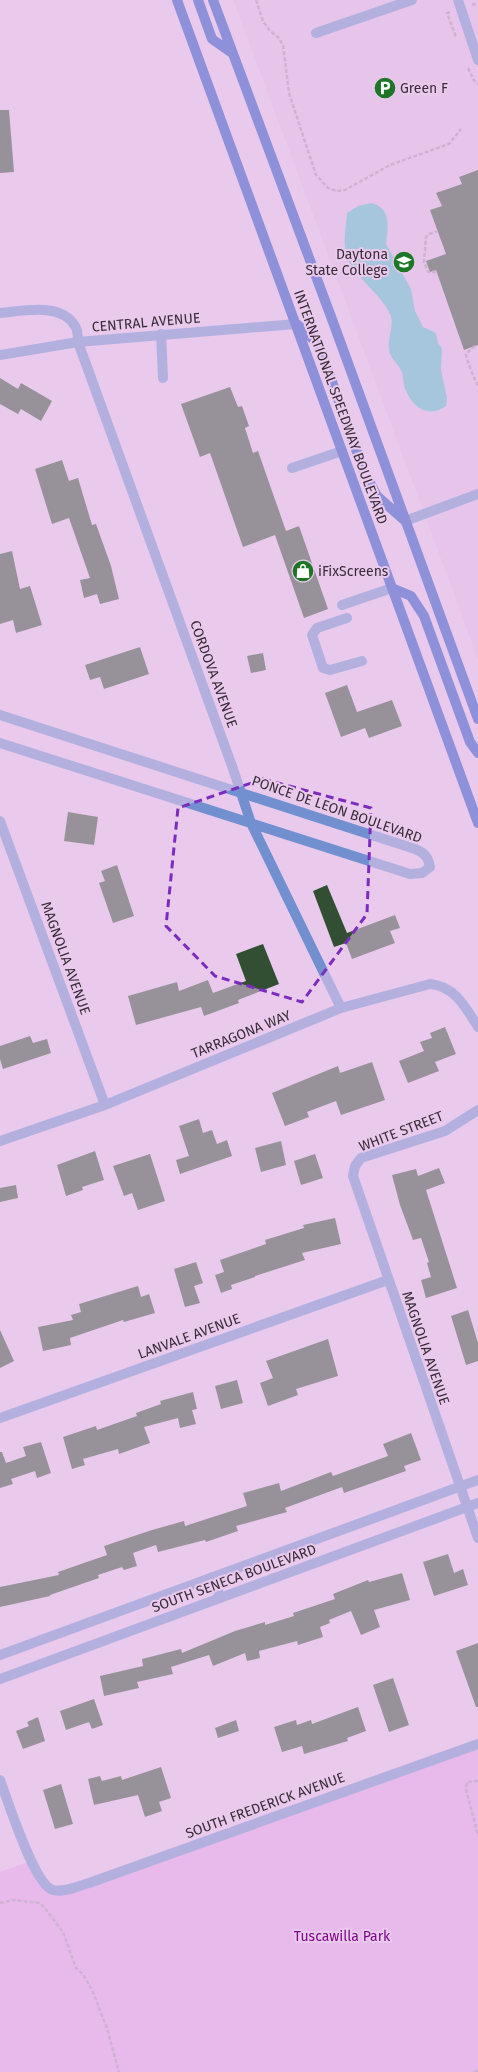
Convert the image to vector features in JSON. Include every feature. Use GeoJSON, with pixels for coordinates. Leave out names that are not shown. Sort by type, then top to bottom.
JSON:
{"type":"FeatureCollection","features":[{"type":"Feature","properties":{"kind":"main road","name":"INTERNATIONAL SPEEDWAY BOULEVARD"},"geometry":{"type":"LineString","coordinates":[[176,0],[478,823]]}},
{"type":"Feature","properties":{"kind":"main road"},"geometry":{"type":"LineString","coordinates":[[198,0],[212,40],[232,53]]}},
{"type":"Feature","properties":{"kind":"main road","name":"INTERNATIONAL SPEEDWAY BOULEVARD"},"geometry":{"type":"LineString","coordinates":[[213,0],[333,322],[478,719]]}},
{"type":"Feature","properties":{"kind":"main road"},"geometry":{"type":"LineString","coordinates":[[296,324],[319,345],[364,472],[377,496],[405,521]]}},
{"type":"Feature","properties":{"kind":"main road"},"geometry":{"type":"LineString","coordinates":[[392,588],[411,596],[418,605],[470,742],[478,753]]}},
{"type":"Feature","properties":{"kind":"street"},"geometry":{"type":"LineString","coordinates":[[316,33],[412,0]]}},
{"type":"Feature","properties":{"kind":"street"},"geometry":{"type":"LineString","coordinates":[[458,0],[478,60]]}},
{"type":"Feature","properties":{"kind":"street","name":"CORDOVA AVENUE"},"geometry":{"type":"LineString","coordinates":[[0,313],[36,310],[54,311],[68,319],[76,327],[78,342],[241,791],[251,823],[341,1008]]}},
{"type":"Feature","properties":{"kind":"street","name":"CENTRAL AVENUE"},"geometry":{"type":"LineString","coordinates":[[0,355],[78,342],[296,324]]}},
{"type":"Feature","properties":{"kind":"street"},"geometry":{"type":"LineString","coordinates":[[161,334],[163,378]]}},
{"type":"Feature","properties":{"kind":"street"},"geometry":{"type":"LineString","coordinates":[[292,468],[342,451]]}},
{"type":"Feature","properties":{"kind":"street"},"geometry":{"type":"LineString","coordinates":[[405,521],[478,494]]}},
{"type":"Feature","properties":{"kind":"street"},"geometry":{"type":"LineString","coordinates":[[342,605],[392,588]]}},
{"type":"Feature","properties":{"kind":"street"},"geometry":{"type":"LineString","coordinates":[[347,618],[317,628],[312,635],[323,668],[330,670],[362,660]]}},
{"type":"Feature","properties":{"kind":"street","name":"PONCE DE LEON BOULEVARD"},"geometry":{"type":"LineString","coordinates":[[0,715],[241,791],[422,852],[428,858],[430,867],[422,873],[410,874],[0,743]]}},
{"type":"Feature","properties":{"kind":"street","name":"MAGNOLIA AVENUE"},"geometry":{"type":"LineString","coordinates":[[0,821],[105,1105]]}},
{"type":"Feature","properties":{"kind":"street","name":"TARRAGONA WAY"},"geometry":{"type":"LineString","coordinates":[[0,1141],[105,1105],[341,1008],[430,984],[440,985],[447,988],[460,1000],[478,1027]]}},
{"type":"Feature","properties":{"kind":"street","name":"WHITE STREET"},"geometry":{"type":"LineString","coordinates":[[355,1166],[361,1158],[445,1131],[478,1110]]}},
{"type":"Feature","properties":{"kind":"street","name":"MAGNOLIA AVENUE"},"geometry":{"type":"LineString","coordinates":[[355,1166],[353,1176],[478,1538]]}},
{"type":"Feature","properties":{"kind":"street","name":"LANVALE AVENUE"},"geometry":{"type":"LineString","coordinates":[[0,1418],[388,1280]]}},
{"type":"Feature","properties":{"kind":"street","name":"SOUTH SENECA BOULEVARD"},"geometry":{"type":"LineString","coordinates":[[0,1655],[478,1480]]}},
{"type":"Feature","properties":{"kind":"street","name":"SOUTH SENECA BOULEVARD"},"geometry":{"type":"LineString","coordinates":[[0,1679],[478,1503]]}},
{"type":"Feature","properties":{"kind":"street"},"geometry":{"type":"LineString","coordinates":[[212,1577],[221,1598]]}},
{"type":"Feature","properties":{"kind":"street","name":"SOUTH FREDERICK AVENUE"},"geometry":{"type":"LineString","coordinates":[[0,1780],[31,1861],[42,1882],[52,1890],[61,1891],[89,1883],[478,1744]]}},
{"type":"Feature","properties":{"kind":"path"},"geometry":{"type":"LineString","coordinates":[[256,0],[263,21],[270,31],[278,37],[283,45],[289,94],[316,175],[328,188],[337,191],[345,190],[390,165],[449,144],[461,129]]}},
{"type":"Feature","properties":{"kind":"path"},"geometry":{"type":"LineString","coordinates":[[436,272],[428,272],[424,262],[426,237],[429,234],[438,231]]}},
{"type":"Feature","properties":{"kind":"path"},"geometry":{"type":"LineString","coordinates":[[475,346],[466,354],[466,361],[473,371],[478,386]]}},
{"type":"Feature","properties":{"kind":"path"},"geometry":{"type":"LineString","coordinates":[[478,1780],[467,1782],[466,1789],[478,1834]]}},
{"type":"Feature","properties":{"kind":"path"},"geometry":{"type":"LineString","coordinates":[[0,1903],[13,1900],[39,1903],[63,1932],[76,1968],[83,1974],[92,1990],[107,2028],[119,2072]]}},
{"type":"Feature","properties":{"kind":"path"},"geometry":{"type":"LineString","coordinates":[[474,2072],[478,2071]]}},
{"type":"Feature","properties":{"kind":"highlighted area"},"geometry":{"type":"Polygon","coordinates":[[[263,779],[371,808],[367,914],[302,1002],[215,976],[166,926],[178,808],[263,779]]]}},
{"type":"Feature","properties":{"kind":"shaded area","name":"Daytona State College"},"geometry":{"type":"Polygon","coordinates":[[[233,0],[478,0],[478,660],[428,524],[233,0]]]}},
{"type":"Feature","properties":{"kind":"shaded area"},"geometry":{"type":"Polygon","coordinates":[[[372,203],[378,206],[386,214],[388,225],[386,244],[411,289],[415,311],[423,327],[436,333],[438,343],[442,348],[441,370],[447,398],[446,406],[440,410],[423,410],[413,403],[409,397],[405,389],[401,370],[391,356],[389,350],[392,323],[390,314],[380,298],[359,276],[349,261],[346,253],[345,238],[347,213],[358,206],[372,203]]]}},
{"type":"Feature","properties":{"kind":"green space","name":"Tuscawilla Park"},"geometry":{"type":"Polygon","coordinates":[[[478,1744],[478,2072],[0,2072],[0,1872],[31,1861],[42,1882],[61,1891],[478,1744]]]}},
{"type":"Feature","properties":{"kind":"building"},"geometry":{"type":"Polygon","coordinates":[[[0,110],[9,110],[14,172],[0,173],[0,110]]]}},
{"type":"Feature","properties":{"kind":"building"},"geometry":{"type":"Polygon","coordinates":[[[478,170],[478,345],[464,350],[436,270],[430,272],[426,261],[446,254],[430,210],[442,206],[436,193],[462,184],[459,177],[478,170]]]}},
{"type":"Feature","properties":{"kind":"building"},"geometry":{"type":"Polygon","coordinates":[[[0,378],[18,389],[21,383],[52,401],[41,421],[21,409],[18,414],[0,404],[0,378]]]}},
{"type":"Feature","properties":{"kind":"building"},"geometry":{"type":"Polygon","coordinates":[[[230,387],[238,407],[242,406],[249,426],[245,428],[253,453],[258,451],[286,531],[299,526],[328,609],[304,618],[275,535],[243,547],[210,453],[200,457],[181,404],[230,387]]]}},
{"type":"Feature","properties":{"kind":"building"},"geometry":{"type":"Polygon","coordinates":[[[62,460],[69,481],[78,478],[92,525],[96,524],[111,566],[119,599],[100,604],[97,594],[84,598],[80,580],[90,578],[69,518],[52,524],[35,469],[62,460]]]}},
{"type":"Feature","properties":{"kind":"building"},"geometry":{"type":"Polygon","coordinates":[[[12,551],[20,589],[30,586],[42,625],[16,633],[13,620],[0,624],[0,554],[12,551]]]}},
{"type":"Feature","properties":{"kind":"building"},"geometry":{"type":"Polygon","coordinates":[[[140,647],[149,674],[104,689],[100,677],[90,680],[85,665],[140,647]]]}},
{"type":"Feature","properties":{"kind":"building"},"geometry":{"type":"Polygon","coordinates":[[[263,653],[266,670],[251,673],[247,656],[263,653]]]}},
{"type":"Feature","properties":{"kind":"building"},"geometry":{"type":"Polygon","coordinates":[[[347,685],[357,712],[392,700],[402,726],[369,738],[365,728],[341,737],[325,693],[347,685]]]}},
{"type":"Feature","properties":{"kind":"building"},"geometry":{"type":"Polygon","coordinates":[[[68,812],[98,817],[94,845],[64,841],[68,812]]]}},
{"type":"Feature","properties":{"kind":"building"},"geometry":{"type":"Polygon","coordinates":[[[117,865],[134,916],[113,923],[99,883],[105,881],[101,871],[117,865]]]}},
{"type":"Feature","properties":{"kind":"building"},"geometry":{"type":"Polygon","coordinates":[[[327,885],[347,933],[395,915],[400,928],[390,931],[395,943],[352,959],[346,943],[334,947],[313,891],[327,885]]]}},
{"type":"Feature","properties":{"kind":"building"},"geometry":{"type":"Polygon","coordinates":[[[263,944],[279,984],[238,1000],[239,1003],[204,1016],[201,1007],[136,1025],[128,996],[177,982],[179,991],[208,980],[213,993],[246,981],[236,954],[263,944]]]}},
{"type":"Feature","properties":{"kind":"building"},"geometry":{"type":"Polygon","coordinates":[[[445,1027],[456,1054],[435,1062],[439,1071],[408,1083],[399,1061],[424,1051],[420,1042],[432,1038],[430,1033],[445,1027]]]}},
{"type":"Feature","properties":{"kind":"building"},"geometry":{"type":"Polygon","coordinates":[[[30,1036],[33,1043],[47,1039],[51,1053],[3,1069],[0,1059],[0,1046],[30,1036]]]}},
{"type":"Feature","properties":{"kind":"building"},"geometry":{"type":"Polygon","coordinates":[[[372,1062],[385,1100],[341,1115],[336,1101],[307,1112],[309,1117],[285,1126],[272,1093],[338,1066],[340,1073],[372,1062]]]}},
{"type":"Feature","properties":{"kind":"building"},"geometry":{"type":"Polygon","coordinates":[[[199,1119],[203,1133],[212,1130],[217,1144],[227,1140],[232,1156],[180,1174],[176,1160],[189,1156],[179,1126],[199,1119]]]}},
{"type":"Feature","properties":{"kind":"building"},"geometry":{"type":"Polygon","coordinates":[[[281,1141],[286,1165],[261,1172],[255,1148],[281,1141]]]}},
{"type":"Feature","properties":{"kind":"building"},"geometry":{"type":"Polygon","coordinates":[[[95,1151],[104,1180],[82,1187],[83,1190],[66,1196],[57,1165],[95,1151]]]}},
{"type":"Feature","properties":{"kind":"building"},"geometry":{"type":"Polygon","coordinates":[[[150,1154],[165,1201],[138,1210],[132,1193],[124,1196],[113,1166],[150,1154]]]}},
{"type":"Feature","properties":{"kind":"building"},"geometry":{"type":"Polygon","coordinates":[[[315,1154],[323,1178],[301,1185],[294,1161],[315,1154]]]}},
{"type":"Feature","properties":{"kind":"building"},"geometry":{"type":"Polygon","coordinates":[[[439,1168],[445,1183],[426,1190],[457,1288],[426,1298],[421,1280],[431,1277],[427,1263],[429,1262],[421,1238],[413,1240],[400,1205],[392,1175],[416,1169],[418,1176],[439,1168]]]}},
{"type":"Feature","properties":{"kind":"building"},"geometry":{"type":"Polygon","coordinates":[[[16,1185],[18,1198],[0,1202],[0,1188],[16,1185]]]}},
{"type":"Feature","properties":{"kind":"building"},"geometry":{"type":"Polygon","coordinates":[[[335,1218],[341,1244],[302,1253],[305,1260],[231,1285],[232,1289],[221,1293],[215,1275],[224,1272],[220,1260],[266,1244],[265,1240],[304,1228],[303,1225],[335,1218]]]}},
{"type":"Feature","properties":{"kind":"building"},"geometry":{"type":"Polygon","coordinates":[[[196,1262],[203,1283],[194,1286],[200,1303],[185,1307],[174,1269],[196,1262]]]}},
{"type":"Feature","properties":{"kind":"building"},"geometry":{"type":"Polygon","coordinates":[[[138,1286],[141,1297],[149,1294],[155,1313],[124,1322],[123,1320],[70,1338],[71,1345],[43,1351],[38,1327],[73,1320],[71,1315],[81,1312],[79,1304],[138,1286]]]}},
{"type":"Feature","properties":{"kind":"building"},"geometry":{"type":"Polygon","coordinates":[[[468,1310],[478,1343],[478,1361],[466,1365],[451,1316],[468,1310]]]}},
{"type":"Feature","properties":{"kind":"building"},"geometry":{"type":"Polygon","coordinates":[[[0,1330],[14,1361],[0,1368],[0,1330]]]}},
{"type":"Feature","properties":{"kind":"building"},"geometry":{"type":"Polygon","coordinates":[[[328,1339],[338,1376],[296,1389],[298,1395],[268,1406],[260,1383],[273,1378],[266,1361],[328,1339]]]}},
{"type":"Feature","properties":{"kind":"building"},"geometry":{"type":"Polygon","coordinates":[[[237,1380],[243,1403],[221,1409],[215,1386],[237,1380]]]}},
{"type":"Feature","properties":{"kind":"building"},"geometry":{"type":"Polygon","coordinates":[[[193,1392],[197,1409],[192,1410],[196,1424],[180,1428],[178,1418],[144,1427],[150,1443],[119,1454],[118,1449],[83,1459],[85,1465],[72,1469],[63,1437],[96,1426],[97,1430],[137,1416],[136,1413],[161,1404],[160,1401],[193,1392]]]}},
{"type":"Feature","properties":{"kind":"building"},"geometry":{"type":"Polygon","coordinates":[[[411,1433],[421,1460],[404,1466],[406,1471],[344,1493],[342,1487],[285,1508],[287,1512],[236,1526],[238,1531],[206,1542],[205,1540],[158,1552],[156,1545],[133,1553],[137,1566],[124,1570],[122,1567],[98,1575],[99,1578],[50,1596],[0,1607],[0,1587],[59,1575],[58,1572],[107,1555],[104,1546],[184,1521],[185,1526],[247,1506],[243,1493],[279,1483],[281,1491],[331,1472],[333,1476],[388,1456],[383,1444],[411,1433]]]}},
{"type":"Feature","properties":{"kind":"building"},"geometry":{"type":"Polygon","coordinates":[[[41,1442],[51,1473],[37,1478],[35,1471],[11,1479],[13,1484],[0,1488],[0,1452],[2,1452],[6,1463],[26,1456],[23,1447],[41,1442]]]}},
{"type":"Feature","properties":{"kind":"building"},"geometry":{"type":"Polygon","coordinates":[[[448,1554],[454,1573],[463,1569],[468,1585],[434,1596],[423,1562],[448,1554]]]}},
{"type":"Feature","properties":{"kind":"building"},"geometry":{"type":"Polygon","coordinates":[[[402,1573],[410,1600],[374,1610],[380,1627],[361,1635],[351,1611],[329,1620],[330,1623],[320,1627],[323,1637],[298,1645],[297,1641],[259,1651],[260,1658],[247,1661],[245,1653],[213,1666],[209,1655],[171,1667],[173,1674],[137,1682],[139,1688],[104,1696],[100,1676],[143,1666],[142,1659],[181,1649],[182,1653],[235,1631],[265,1622],[265,1625],[294,1616],[293,1613],[335,1599],[333,1594],[368,1580],[369,1582],[402,1573]]]}},
{"type":"Feature","properties":{"kind":"building"},"geometry":{"type":"Polygon","coordinates":[[[478,1643],[478,1707],[476,1707],[456,1651],[478,1643]]]}},
{"type":"Feature","properties":{"kind":"building"},"geometry":{"type":"Polygon","coordinates":[[[393,1678],[409,1725],[389,1732],[373,1685],[393,1678]]]}},
{"type":"Feature","properties":{"kind":"building"},"geometry":{"type":"Polygon","coordinates":[[[94,1699],[103,1725],[92,1729],[89,1722],[66,1730],[60,1711],[94,1699]]]}},
{"type":"Feature","properties":{"kind":"building"},"geometry":{"type":"Polygon","coordinates":[[[358,1707],[366,1731],[347,1738],[348,1741],[304,1754],[302,1746],[282,1752],[274,1727],[296,1720],[297,1725],[311,1720],[312,1724],[358,1707]]]}},
{"type":"Feature","properties":{"kind":"building"},"geometry":{"type":"Polygon","coordinates":[[[38,1717],[45,1741],[23,1749],[16,1731],[29,1726],[27,1722],[38,1717]]]}},
{"type":"Feature","properties":{"kind":"building"},"geometry":{"type":"Polygon","coordinates":[[[236,1720],[239,1731],[218,1738],[215,1728],[236,1720]]]}},
{"type":"Feature","properties":{"kind":"building"},"geometry":{"type":"Polygon","coordinates":[[[161,1767],[171,1798],[159,1802],[162,1811],[145,1817],[138,1795],[94,1805],[88,1779],[100,1776],[102,1781],[121,1776],[122,1780],[161,1767]]]}},
{"type":"Feature","properties":{"kind":"building"},"geometry":{"type":"Polygon","coordinates":[[[61,1784],[73,1824],[55,1829],[43,1790],[61,1784]]]}},
{"type":"Feature","properties":{"kind":"place","name":"Green F"},"geometry":{"type":"Point","coordinates":[385,88]}},
{"type":"Feature","properties":{"kind":"place","name":"Daytona State College"},"geometry":{"type":"Point","coordinates":[404,262]}},
{"type":"Feature","properties":{"kind":"place","name":"iFixScreens"},"geometry":{"type":"Point","coordinates":[303,571]}}]}
